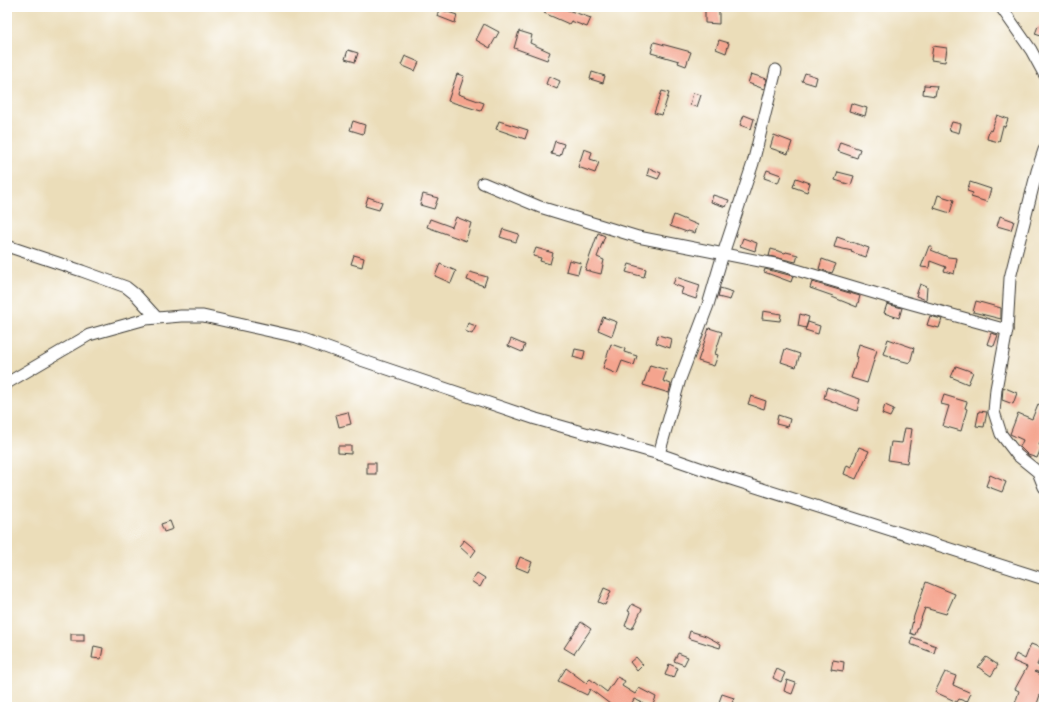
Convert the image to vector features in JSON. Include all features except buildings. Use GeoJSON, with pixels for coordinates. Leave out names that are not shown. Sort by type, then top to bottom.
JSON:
{"type":"FeatureCollection","features":[{"type":"Feature","properties":{"kind":"street"},"geometry":{"type":"LineString","coordinates":[[1001,7],[1031,50],[1044,74]]}},
{"type":"Feature","properties":{"kind":"street"},"geometry":{"type":"LineString","coordinates":[[659,454],[680,378],[708,304],[753,162],[776,70]]}},
{"type":"Feature","properties":{"kind":"street"},"geometry":{"type":"LineString","coordinates":[[1044,150],[1037,171],[1010,278],[1007,330],[996,389],[994,412],[1001,434],[1017,455],[1038,472],[1044,487]]}},
{"type":"Feature","properties":{"kind":"street"},"geometry":{"type":"LineString","coordinates":[[483,183],[540,207],[638,236],[780,265],[1007,330]]}},
{"type":"Feature","properties":{"kind":"street"},"geometry":{"type":"LineString","coordinates":[[7,246],[126,287],[136,295],[157,318]]}},
{"type":"Feature","properties":{"kind":"street"},"geometry":{"type":"LineString","coordinates":[[7,383],[89,335],[146,319],[203,316],[297,337],[536,419],[659,454],[731,480],[1044,579]]}}]}
